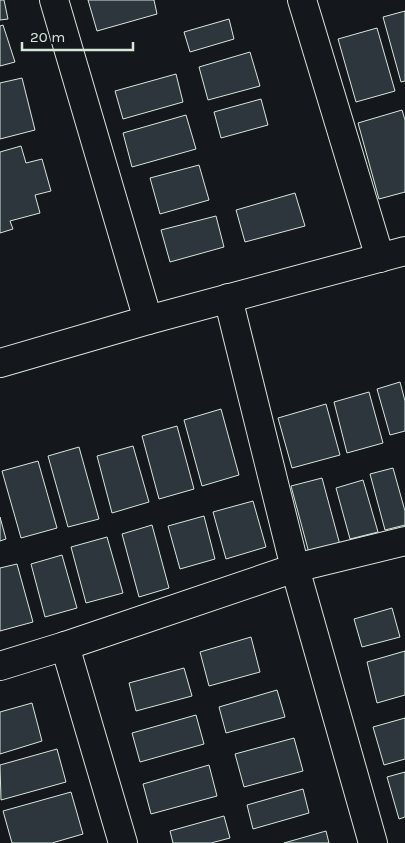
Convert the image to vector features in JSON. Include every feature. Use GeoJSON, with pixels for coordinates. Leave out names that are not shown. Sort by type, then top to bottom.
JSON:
{"type":"FeatureCollection","features":[{"type":"Feature","properties":{"kind":"street"},"geometry":{"type":"LineString","coordinates":[[54,0],[148,320]]}},
{"type":"Feature","properties":{"kind":"street"},"geometry":{"type":"LineString","coordinates":[[0,363],[148,320],[392,254],[302,0]]}},
{"type":"Feature","properties":{"kind":"street"},"geometry":{"type":"LineString","coordinates":[[228,298],[294,568],[373,843]]}},
{"type":"Feature","properties":{"kind":"street"},"geometry":{"type":"LineString","coordinates":[[0,666],[65,646],[294,568],[405,541]]}},
{"type":"Feature","properties":{"kind":"street"},"geometry":{"type":"LineString","coordinates":[[65,646],[123,843]]}},
{"type":"Feature","properties":{"kind":"building"},"geometry":{"type":"Polygon","coordinates":[[[0,0],[4,0],[8,19],[0,20],[0,0]]]}},
{"type":"Feature","properties":{"kind":"building"},"geometry":{"type":"Polygon","coordinates":[[[88,0],[154,0],[157,14],[97,31],[88,0]]]}},
{"type":"Feature","properties":{"kind":"building"},"geometry":{"type":"Polygon","coordinates":[[[405,11],[405,81],[401,82],[383,17],[405,11]]]}},
{"type":"Feature","properties":{"kind":"building"},"geometry":{"type":"Polygon","coordinates":[[[229,19],[234,39],[190,52],[184,32],[229,19]]]}},
{"type":"Feature","properties":{"kind":"building"},"geometry":{"type":"Polygon","coordinates":[[[3,25],[15,62],[0,66],[0,26],[3,25]]]}},
{"type":"Feature","properties":{"kind":"building"},"geometry":{"type":"Polygon","coordinates":[[[377,28],[395,91],[356,102],[338,39],[377,28]]]}},
{"type":"Feature","properties":{"kind":"building"},"geometry":{"type":"Polygon","coordinates":[[[250,52],[260,86],[208,100],[199,67],[250,52]]]}},
{"type":"Feature","properties":{"kind":"building"},"geometry":{"type":"Polygon","coordinates":[[[176,74],[183,102],[123,119],[115,91],[176,74]]]}},
{"type":"Feature","properties":{"kind":"building"},"geometry":{"type":"Polygon","coordinates":[[[22,78],[35,130],[0,139],[0,83],[22,78]]]}},
{"type":"Feature","properties":{"kind":"building"},"geometry":{"type":"Polygon","coordinates":[[[261,99],[268,125],[221,138],[214,112],[261,99]]]}},
{"type":"Feature","properties":{"kind":"building"},"geometry":{"type":"Polygon","coordinates":[[[402,110],[405,120],[405,192],[379,199],[358,123],[402,110]]]}},
{"type":"Feature","properties":{"kind":"building"},"geometry":{"type":"Polygon","coordinates":[[[186,115],[196,149],[132,167],[123,133],[186,115]]]}},
{"type":"Feature","properties":{"kind":"building"},"geometry":{"type":"Polygon","coordinates":[[[21,146],[26,163],[42,159],[51,191],[35,195],[40,213],[10,221],[13,229],[0,233],[0,152],[21,146]]]}},
{"type":"Feature","properties":{"kind":"building"},"geometry":{"type":"Polygon","coordinates":[[[199,165],[209,200],[160,214],[150,178],[199,165]]]}},
{"type":"Feature","properties":{"kind":"building"},"geometry":{"type":"Polygon","coordinates":[[[295,193],[305,226],[245,242],[236,210],[295,193]]]}},
{"type":"Feature","properties":{"kind":"building"},"geometry":{"type":"Polygon","coordinates":[[[216,216],[224,247],[170,262],[161,230],[216,216]]]}},
{"type":"Feature","properties":{"kind":"building"},"geometry":{"type":"Polygon","coordinates":[[[400,382],[405,401],[405,431],[390,435],[377,389],[400,382]]]}},
{"type":"Feature","properties":{"kind":"building"},"geometry":{"type":"Polygon","coordinates":[[[369,392],[383,443],[347,453],[334,402],[369,392]]]}},
{"type":"Feature","properties":{"kind":"building"},"geometry":{"type":"Polygon","coordinates":[[[326,404],[340,455],[292,468],[278,418],[326,404]]]}},
{"type":"Feature","properties":{"kind":"building"},"geometry":{"type":"Polygon","coordinates":[[[221,409],[239,475],[202,486],[184,420],[221,409]]]}},
{"type":"Feature","properties":{"kind":"building"},"geometry":{"type":"Polygon","coordinates":[[[177,426],[194,489],[159,499],[142,436],[177,426]]]}},
{"type":"Feature","properties":{"kind":"building"},"geometry":{"type":"Polygon","coordinates":[[[133,446],[149,502],[112,513],[97,456],[133,446]]]}},
{"type":"Feature","properties":{"kind":"building"},"geometry":{"type":"Polygon","coordinates":[[[79,447],[99,519],[68,527],[48,456],[79,447]]]}},
{"type":"Feature","properties":{"kind":"building"},"geometry":{"type":"Polygon","coordinates":[[[38,461],[57,528],[21,538],[2,471],[38,461]]]}},
{"type":"Feature","properties":{"kind":"building"},"geometry":{"type":"Polygon","coordinates":[[[393,468],[405,511],[405,525],[385,530],[370,474],[393,468]]]}},
{"type":"Feature","properties":{"kind":"building"},"geometry":{"type":"Polygon","coordinates":[[[322,478],[340,545],[309,553],[291,486],[322,478]]]}},
{"type":"Feature","properties":{"kind":"building"},"geometry":{"type":"Polygon","coordinates":[[[363,480],[378,532],[350,539],[336,488],[363,480]]]}},
{"type":"Feature","properties":{"kind":"building"},"geometry":{"type":"Polygon","coordinates":[[[253,501],[266,547],[226,559],[213,512],[253,501]]]}},
{"type":"Feature","properties":{"kind":"building"},"geometry":{"type":"Polygon","coordinates":[[[204,516],[215,559],[180,569],[168,526],[204,516]]]}},
{"type":"Feature","properties":{"kind":"building"},"geometry":{"type":"Polygon","coordinates":[[[0,517],[6,539],[0,541],[0,517]]]}},
{"type":"Feature","properties":{"kind":"building"},"geometry":{"type":"Polygon","coordinates":[[[152,525],[169,588],[139,597],[122,534],[152,525]]]}},
{"type":"Feature","properties":{"kind":"building"},"geometry":{"type":"Polygon","coordinates":[[[107,537],[123,593],[86,603],[71,547],[107,537]]]}},
{"type":"Feature","properties":{"kind":"building"},"geometry":{"type":"Polygon","coordinates":[[[62,555],[77,608],[45,617],[31,564],[62,555]]]}},
{"type":"Feature","properties":{"kind":"building"},"geometry":{"type":"Polygon","coordinates":[[[17,564],[33,622],[0,631],[0,568],[17,564]]]}},
{"type":"Feature","properties":{"kind":"building"},"geometry":{"type":"Polygon","coordinates":[[[392,608],[400,637],[362,647],[354,619],[392,608]]]}},
{"type":"Feature","properties":{"kind":"building"},"geometry":{"type":"Polygon","coordinates":[[[251,637],[260,672],[209,686],[200,652],[251,637]]]}},
{"type":"Feature","properties":{"kind":"building"},"geometry":{"type":"Polygon","coordinates":[[[405,651],[405,695],[377,703],[367,662],[405,651]]]}},
{"type":"Feature","properties":{"kind":"building"},"geometry":{"type":"Polygon","coordinates":[[[184,668],[192,696],[136,711],[129,683],[184,668]]]}},
{"type":"Feature","properties":{"kind":"building"},"geometry":{"type":"Polygon","coordinates":[[[277,690],[285,717],[226,733],[219,707],[277,690]]]}},
{"type":"Feature","properties":{"kind":"building"},"geometry":{"type":"Polygon","coordinates":[[[32,703],[42,741],[0,754],[0,712],[32,703]]]}},
{"type":"Feature","properties":{"kind":"building"},"geometry":{"type":"Polygon","coordinates":[[[196,715],[204,744],[140,762],[132,733],[196,715]]]}},
{"type":"Feature","properties":{"kind":"building"},"geometry":{"type":"Polygon","coordinates":[[[405,718],[405,759],[384,765],[373,727],[405,718]]]}},
{"type":"Feature","properties":{"kind":"building"},"geometry":{"type":"Polygon","coordinates":[[[294,738],[303,771],[244,787],[235,754],[294,738]]]}},
{"type":"Feature","properties":{"kind":"building"},"geometry":{"type":"Polygon","coordinates":[[[57,749],[66,782],[1,800],[0,765],[57,749]]]}},
{"type":"Feature","properties":{"kind":"building"},"geometry":{"type":"Polygon","coordinates":[[[209,765],[217,796],[151,814],[143,784],[209,765]]]}},
{"type":"Feature","properties":{"kind":"building"},"geometry":{"type":"Polygon","coordinates":[[[405,772],[405,817],[399,819],[387,777],[405,772]]]}},
{"type":"Feature","properties":{"kind":"building"},"geometry":{"type":"Polygon","coordinates":[[[303,789],[309,813],[253,829],[247,805],[303,789]]]}},
{"type":"Feature","properties":{"kind":"building"},"geometry":{"type":"Polygon","coordinates":[[[71,792],[83,834],[52,843],[12,843],[3,811],[71,792]]]}},
{"type":"Feature","properties":{"kind":"building"},"geometry":{"type":"Polygon","coordinates":[[[224,816],[230,838],[211,843],[173,843],[170,831],[224,816]]]}},
{"type":"Feature","properties":{"kind":"building"},"geometry":{"type":"Polygon","coordinates":[[[326,831],[329,843],[284,843],[326,831]]]}}]}
